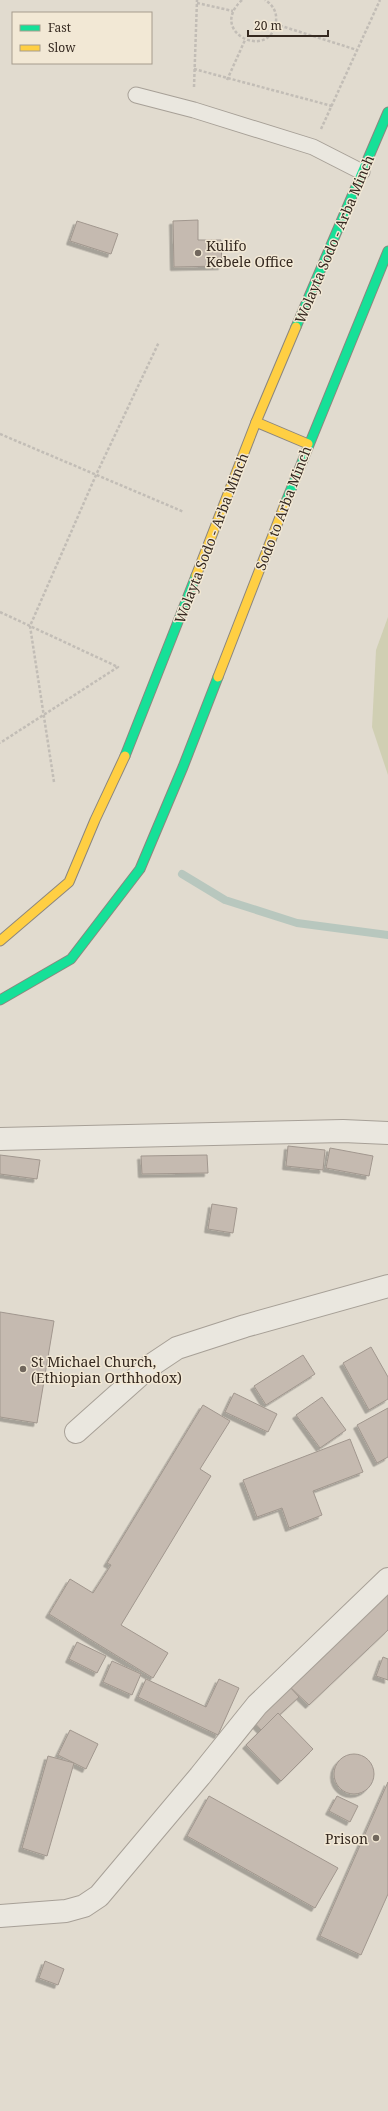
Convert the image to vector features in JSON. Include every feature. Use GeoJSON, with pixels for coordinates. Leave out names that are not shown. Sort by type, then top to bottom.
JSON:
{"type":"FeatureCollection","features":[{"type":"Feature","properties":{"kind":"highway","name":"Wolayta Sodo - Arba Minch"},"geometry":{"type":"LineString","coordinates":[[0,940],[69,882],[95,820],[124,759],[256,422],[388,112]]}},
{"type":"Feature","properties":{"kind":"highway","name":"Sodo to Arba Minch"},"geometry":{"type":"LineString","coordinates":[[0,1000],[71,959],[140,869],[183,767],[308,444],[388,251]]}},
{"type":"Feature","properties":{"kind":"highway"},"geometry":{"type":"LineString","coordinates":[[256,422],[308,444]]}},
{"type":"Feature","properties":{"kind":"street"},"geometry":{"type":"LineString","coordinates":[[0,1139],[335,1131],[388,1133]]}},
{"type":"Feature","properties":{"kind":"street"},"geometry":{"type":"LineString","coordinates":[[76,1432],[150,1366],[177,1348],[245,1326],[388,1286]]}},
{"type":"Feature","properties":{"kind":"street"},"geometry":{"type":"LineString","coordinates":[[0,1916],[66,1911],[84,1906],[99,1896],[200,1776],[257,1705],[388,1579]]}},
{"type":"Feature","properties":{"kind":"lane"},"geometry":{"type":"LineString","coordinates":[[136,95],[194,110],[313,147],[362,172]]}},
{"type":"Feature","properties":{"kind":"path"},"geometry":{"type":"LineString","coordinates":[[242,0],[233,11],[231,18],[235,30],[245,40],[258,41],[264,39],[273,30],[276,24],[274,9],[265,0]]}},
{"type":"Feature","properties":{"kind":"path"},"geometry":{"type":"LineString","coordinates":[[313,147],[380,0]]}},
{"type":"Feature","properties":{"kind":"path"},"geometry":{"type":"LineString","coordinates":[[194,110],[197,1],[233,11]]}},
{"type":"Feature","properties":{"kind":"path"},"geometry":{"type":"LineString","coordinates":[[276,24],[357,50]]}},
{"type":"Feature","properties":{"kind":"path"},"geometry":{"type":"LineString","coordinates":[[227,80],[245,40]]}},
{"type":"Feature","properties":{"kind":"path"},"geometry":{"type":"LineString","coordinates":[[194,70],[227,80],[332,106]]}},
{"type":"Feature","properties":{"kind":"path"},"geometry":{"type":"LineString","coordinates":[[54,782],[30,626],[96,475],[159,342]]}},
{"type":"Feature","properties":{"kind":"path"},"geometry":{"type":"LineString","coordinates":[[0,434],[184,512]]}},
{"type":"Feature","properties":{"kind":"path"},"geometry":{"type":"LineString","coordinates":[[0,612],[118,667],[0,743]]}},
{"type":"Feature","properties":{"kind":"green space"},"geometry":{"type":"Polygon","coordinates":[[[388,617],[388,775],[372,727],[376,650],[388,617]]]}},
{"type":"Feature","properties":{"kind":"building","name":"Kulifo Kebele Office"},"geometry":{"type":"Polygon","coordinates":[[[198,220],[198,240],[221,240],[222,266],[174,267],[173,221],[198,220]]]}},
{"type":"Feature","properties":{"kind":"building"},"geometry":{"type":"Polygon","coordinates":[[[77,221],[118,234],[111,254],[70,241],[77,221]]]}},
{"type":"Feature","properties":{"kind":"building"},"geometry":{"type":"Polygon","coordinates":[[[288,1146],[325,1150],[323,1170],[286,1166],[288,1146]]]}},
{"type":"Feature","properties":{"kind":"building"},"geometry":{"type":"Polygon","coordinates":[[[330,1148],[373,1156],[369,1176],[326,1168],[330,1148]]]}},
{"type":"Feature","properties":{"kind":"building"},"geometry":{"type":"Polygon","coordinates":[[[0,1155],[40,1160],[37,1179],[0,1174],[0,1155]]]}},
{"type":"Feature","properties":{"kind":"building"},"geometry":{"type":"Polygon","coordinates":[[[207,1155],[208,1173],[142,1174],[141,1156],[207,1155]]]}},
{"type":"Feature","properties":{"kind":"building"},"geometry":{"type":"Polygon","coordinates":[[[212,1204],[237,1208],[233,1233],[208,1229],[212,1204]]]}},
{"type":"Feature","properties":{"kind":"building","name":"St Michael Church, (Ethiopian Orthhodox)"},"geometry":{"type":"Polygon","coordinates":[[[0,1312],[54,1321],[37,1423],[0,1417],[0,1312]]]}},
{"type":"Feature","properties":{"kind":"building"},"geometry":{"type":"Polygon","coordinates":[[[371,1347],[388,1377],[388,1399],[369,1410],[343,1363],[371,1347]]]}},
{"type":"Feature","properties":{"kind":"building"},"geometry":{"type":"Polygon","coordinates":[[[303,1355],[315,1374],[266,1405],[254,1386],[303,1355]]]}},
{"type":"Feature","properties":{"kind":"building"},"geometry":{"type":"Polygon","coordinates":[[[234,1393],[277,1414],[268,1432],[225,1412],[234,1393]]]}},
{"type":"Feature","properties":{"kind":"building"},"geometry":{"type":"Polygon","coordinates":[[[322,1397],[346,1430],[320,1448],[296,1415],[322,1397]]]}},
{"type":"Feature","properties":{"kind":"building"},"geometry":{"type":"Polygon","coordinates":[[[203,1405],[230,1421],[200,1469],[211,1476],[121,1625],[168,1653],[153,1678],[49,1614],[70,1579],[93,1593],[111,1565],[107,1563],[203,1405]]]}},
{"type":"Feature","properties":{"kind":"building"},"geometry":{"type":"Polygon","coordinates":[[[388,1408],[388,1457],[377,1463],[357,1425],[388,1408]]]}},
{"type":"Feature","properties":{"kind":"building"},"geometry":{"type":"Polygon","coordinates":[[[350,1439],[363,1472],[313,1491],[322,1515],[289,1528],[282,1508],[257,1517],[243,1480],[350,1439]]]}},
{"type":"Feature","properties":{"kind":"building"},"geometry":{"type":"Polygon","coordinates":[[[384,1590],[388,1594],[388,1630],[309,1705],[288,1685],[384,1590]]]}},
{"type":"Feature","properties":{"kind":"building"},"geometry":{"type":"Polygon","coordinates":[[[77,1642],[106,1656],[97,1673],[69,1659],[77,1642]]]}},
{"type":"Feature","properties":{"kind":"building"},"geometry":{"type":"Polygon","coordinates":[[[383,1657],[388,1659],[388,1680],[376,1676],[383,1657]]]}},
{"type":"Feature","properties":{"kind":"building"},"geometry":{"type":"Polygon","coordinates":[[[112,1661],[141,1674],[132,1695],[103,1682],[112,1661]]]}},
{"type":"Feature","properties":{"kind":"building"},"geometry":{"type":"Polygon","coordinates":[[[146,1679],[206,1707],[219,1679],[239,1688],[218,1735],[138,1697],[146,1679]]]}},
{"type":"Feature","properties":{"kind":"building"},"geometry":{"type":"Polygon","coordinates":[[[288,1685],[299,1697],[262,1731],[250,1718],[288,1685]]]}},
{"type":"Feature","properties":{"kind":"building"},"geometry":{"type":"Polygon","coordinates":[[[278,1713],[313,1749],[281,1781],[246,1745],[278,1713]]]}},
{"type":"Feature","properties":{"kind":"building"},"geometry":{"type":"Polygon","coordinates":[[[70,1730],[98,1744],[86,1769],[58,1755],[70,1730]]]}},
{"type":"Feature","properties":{"kind":"building"},"geometry":{"type":"Polygon","coordinates":[[[350,1754],[358,1754],[365,1757],[371,1763],[374,1774],[371,1785],[365,1791],[358,1794],[350,1794],[343,1791],[337,1785],[334,1778],[334,1770],[337,1763],[343,1757],[350,1754]]]}},
{"type":"Feature","properties":{"kind":"building"},"geometry":{"type":"Polygon","coordinates":[[[48,1756],[74,1763],[47,1856],[22,1848],[48,1756]]]}},
{"type":"Feature","properties":{"kind":"building","name":"Prison"},"geometry":{"type":"Polygon","coordinates":[[[388,1782],[388,1894],[361,1955],[320,1936],[388,1782]]]}},
{"type":"Feature","properties":{"kind":"building"},"geometry":{"type":"Polygon","coordinates":[[[209,1796],[338,1868],[315,1908],[187,1836],[209,1796]]]}},
{"type":"Feature","properties":{"kind":"building"},"geometry":{"type":"Polygon","coordinates":[[[337,1796],[358,1806],[350,1822],[329,1811],[337,1796]]]}},
{"type":"Feature","properties":{"kind":"building"},"geometry":{"type":"Polygon","coordinates":[[[45,1961],[64,1969],[58,1985],[39,1978],[45,1961]]]}},
{"type":"Feature","properties":{"kind":"waterway"},"geometry":{"type":"LineString","coordinates":[[182,874],[225,900],[297,923],[388,935]]}},
{"type":"Feature","properties":{"kind":"traffic: fast"},"geometry":{"type":"LineString","coordinates":[[296,327],[388,112]]}},
{"type":"Feature","properties":{"kind":"traffic: fast"},"geometry":{"type":"LineString","coordinates":[[285,504],[388,251]]}},
{"type":"Feature","properties":{"kind":"traffic: fast"},"geometry":{"type":"LineString","coordinates":[[125,756],[196,576]]}},
{"type":"Feature","properties":{"kind":"traffic: fast"},"geometry":{"type":"LineString","coordinates":[[0,1000],[71,959],[140,869],[183,767],[218,677]]}},
{"type":"Feature","properties":{"kind":"traffic: slow"},"geometry":{"type":"LineString","coordinates":[[196,576],[256,422],[296,327]]}},
{"type":"Feature","properties":{"kind":"traffic: slow"},"geometry":{"type":"LineString","coordinates":[[256,422],[308,444]]}},
{"type":"Feature","properties":{"kind":"traffic: slow"},"geometry":{"type":"LineString","coordinates":[[218,677],[285,504]]}},
{"type":"Feature","properties":{"kind":"traffic: slow"},"geometry":{"type":"LineString","coordinates":[[0,941],[69,882],[95,820],[125,756]]}},
{"type":"Feature","properties":{"kind":"place","name":"Kulifo Kebele Office"},"geometry":{"type":"Point","coordinates":[198,253]}},
{"type":"Feature","properties":{"kind":"place","name":"St Michael Church, (Ethiopian Orthhodox)"},"geometry":{"type":"Point","coordinates":[23,1369]}},
{"type":"Feature","properties":{"kind":"place","name":"Prison"},"geometry":{"type":"Point","coordinates":[376,1838]}}]}
